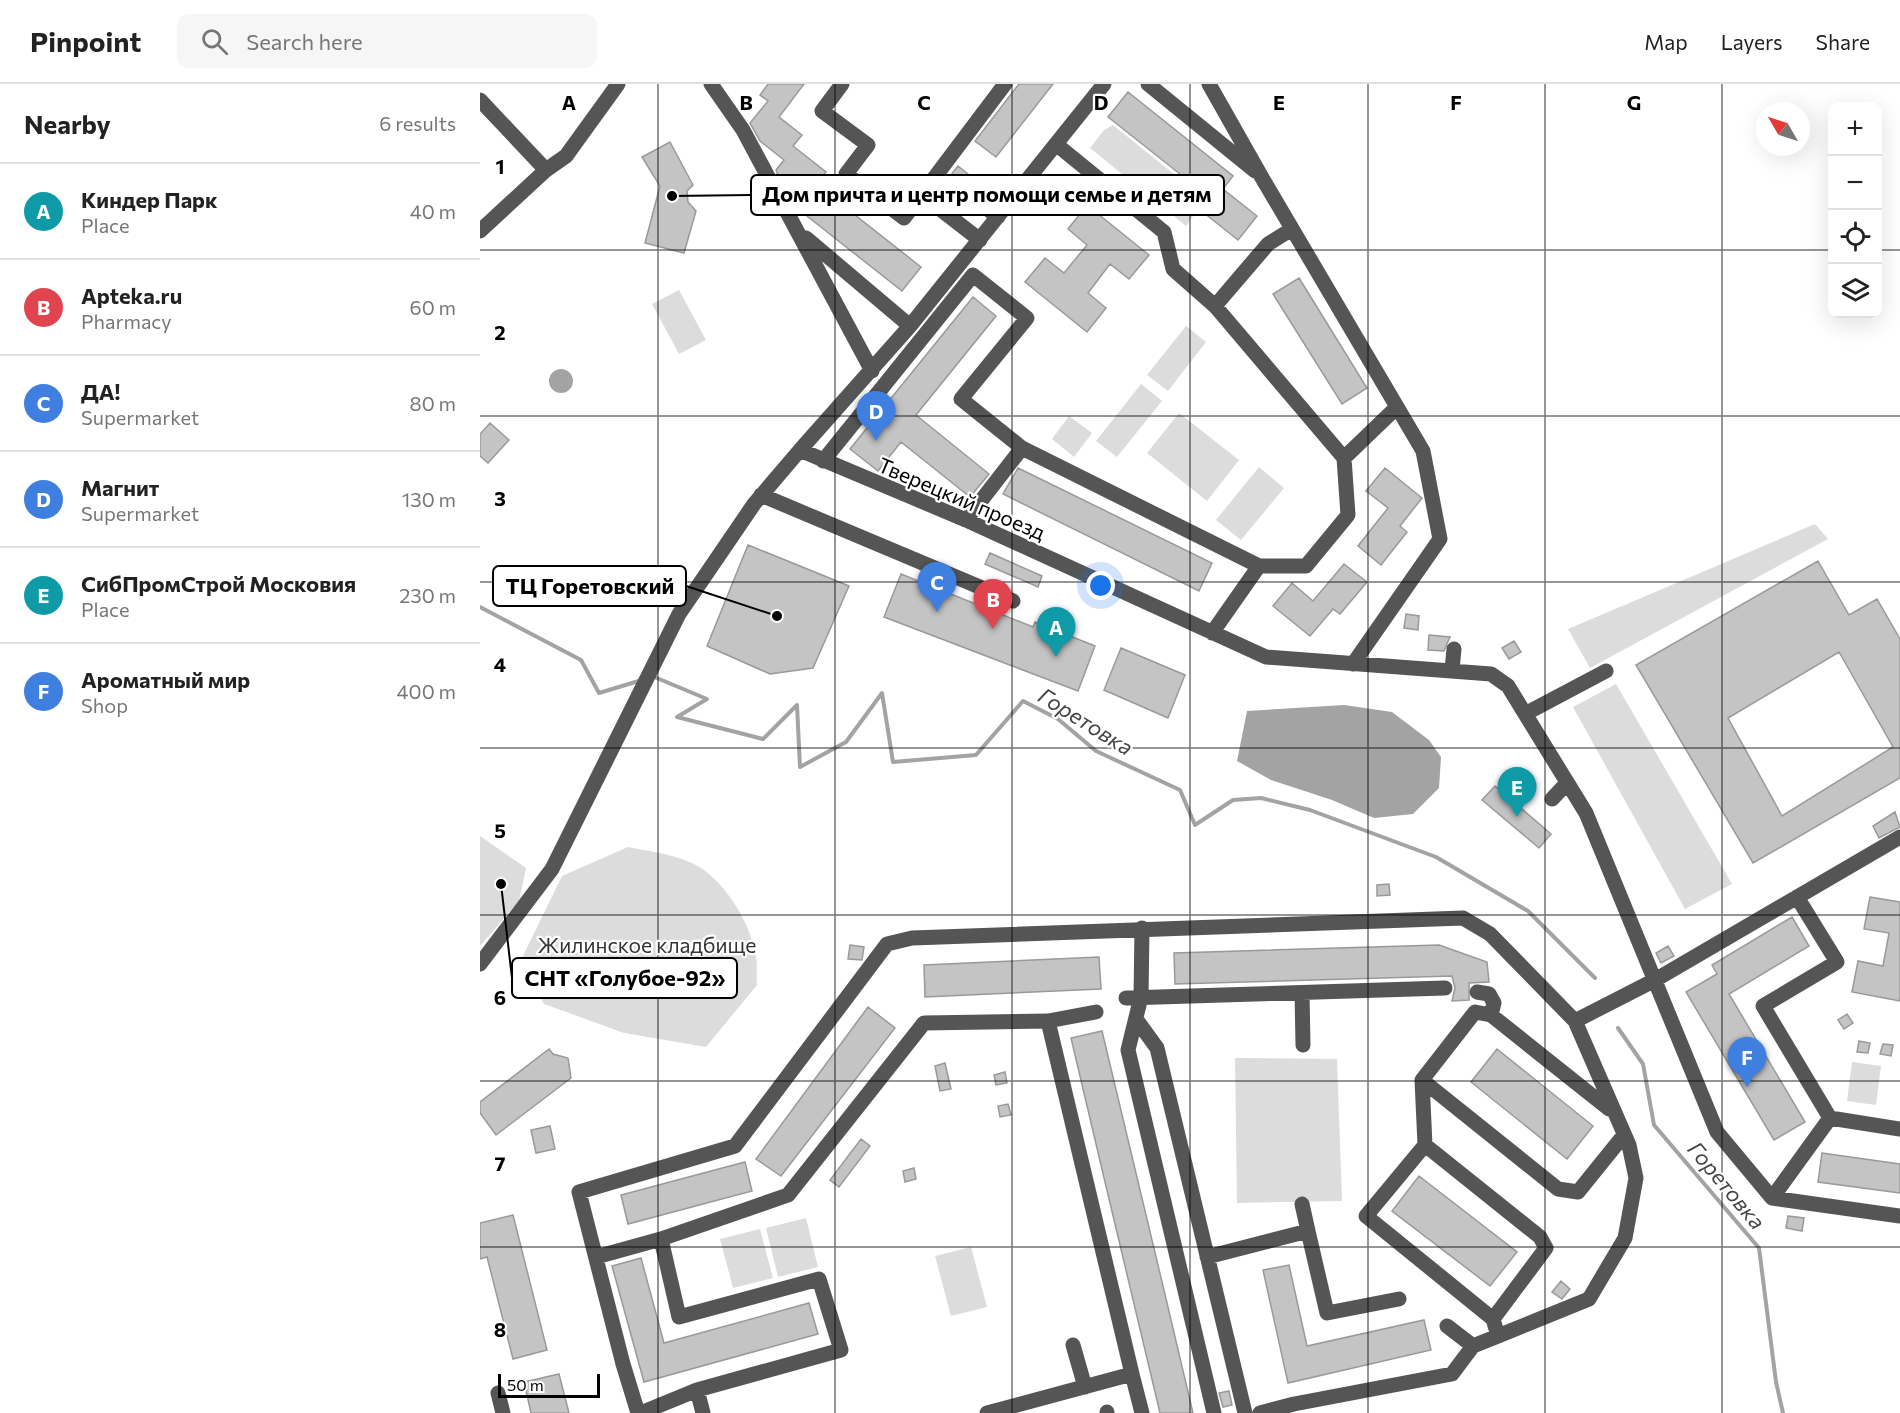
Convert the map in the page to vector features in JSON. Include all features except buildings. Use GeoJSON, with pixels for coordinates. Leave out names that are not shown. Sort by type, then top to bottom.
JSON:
{"type":"FeatureCollection","features":[{"type":"Feature","properties":{"kind":"lane"},"geometry":{"type":"LineString","coordinates":[[480,231],[546,170],[566,156],[618,84]]}},
{"type":"Feature","properties":{"kind":"lane"},"geometry":{"type":"LineString","coordinates":[[842,84],[822,111],[868,145],[846,174],[904,218],[1005,84]]}},
{"type":"Feature","properties":{"kind":"lane"},"geometry":{"type":"LineString","coordinates":[[480,964],[552,869],[680,614],[761,495],[910,326],[1104,84]]}},
{"type":"Feature","properties":{"kind":"lane"},"geometry":{"type":"LineString","coordinates":[[1148,84],[1261,176]]}},
{"type":"Feature","properties":{"kind":"lane"},"geometry":{"type":"LineString","coordinates":[[1209,84],[1423,451],[1440,539],[1353,664]]}},
{"type":"Feature","properties":{"kind":"lane"},"geometry":{"type":"LineString","coordinates":[[718,87],[799,232],[872,371]]}},
{"type":"Feature","properties":{"kind":"lane"},"geometry":{"type":"LineString","coordinates":[[480,100],[546,170]]}},
{"type":"Feature","properties":{"kind":"lane"},"geometry":{"type":"LineString","coordinates":[[823,461],[973,275],[1027,318],[961,399],[1022,448],[1259,566],[1306,566],[1348,515],[1344,458],[1215,306],[1173,270],[1164,232],[1057,145]]}},
{"type":"Feature","properties":{"kind":"lane"},"geometry":{"type":"LineString","coordinates":[[922,195],[980,240]]}},
{"type":"Feature","properties":{"kind":"lane"},"geometry":{"type":"LineString","coordinates":[[975,198],[998,217]]}},
{"type":"Feature","properties":{"kind":"lane"},"geometry":{"type":"LineString","coordinates":[[1215,306],[1268,244],[1292,229]]}},
{"type":"Feature","properties":{"kind":"lane"},"geometry":{"type":"LineString","coordinates":[[799,232],[910,326]]}},
{"type":"Feature","properties":{"kind":"lane"},"geometry":{"type":"LineString","coordinates":[[1344,458],[1397,407]]}},
{"type":"Feature","properties":{"kind":"lane"},"geometry":{"type":"LineString","coordinates":[[966,520],[1022,448]]}},
{"type":"Feature","properties":{"kind":"lane","name":"Тверецкий проезд"},"geometry":{"type":"LineString","coordinates":[[800,450],[966,520],[1266,657],[1491,674],[1508,686],[1586,813],[1717,1132],[1772,1198]]}},
{"type":"Feature","properties":{"kind":"lane"},"geometry":{"type":"LineString","coordinates":[[761,495],[1013,601]]}},
{"type":"Feature","properties":{"kind":"lane"},"geometry":{"type":"LineString","coordinates":[[1212,633],[1259,566]]}},
{"type":"Feature","properties":{"kind":"lane"},"geometry":{"type":"LineString","coordinates":[[1452,670],[1454,649]]}},
{"type":"Feature","properties":{"kind":"lane"},"geometry":{"type":"LineString","coordinates":[[1525,714],[1606,670]]}},
{"type":"Feature","properties":{"kind":"lane"},"geometry":{"type":"LineString","coordinates":[[1552,799],[1568,783]]}},
{"type":"Feature","properties":{"kind":"lane"},"geometry":{"type":"LineString","coordinates":[[1575,1022],[1655,980],[1900,837]]}},
{"type":"Feature","properties":{"kind":"lane"},"geometry":{"type":"LineString","coordinates":[[1797,897],[1837,962],[1763,1006],[1830,1118]]}},
{"type":"Feature","properties":{"kind":"lane"},"geometry":{"type":"LineString","coordinates":[[661,1239],[679,1317],[819,1279],[841,1350],[697,1390],[640,1413],[623,1364],[579,1192],[735,1146],[887,944],[912,938],[1462,918],[1490,934],[1575,1022],[1624,1135],[1636,1178],[1625,1238],[1589,1299],[1473,1346],[1452,1374],[1295,1408],[1260,1413]]}},
{"type":"Feature","properties":{"kind":"lane"},"geometry":{"type":"LineString","coordinates":[[1142,928],[1134,998],[1136,1019],[1128,1050],[1214,1413]]}},
{"type":"Feature","properties":{"kind":"lane"},"geometry":{"type":"LineString","coordinates":[[1134,998],[1445,988]]}},
{"type":"Feature","properties":{"kind":"lane"},"geometry":{"type":"LineString","coordinates":[[1477,992],[1489,994],[1494,1004],[1491,1015]]}},
{"type":"Feature","properties":{"kind":"lane"},"geometry":{"type":"LineString","coordinates":[[1302,993],[1303,1045]]}},
{"type":"Feature","properties":{"kind":"lane"},"geometry":{"type":"LineString","coordinates":[[596,1257],[661,1239],[788,1195],[924,1023],[1048,1021],[1096,1012]]}},
{"type":"Feature","properties":{"kind":"lane"},"geometry":{"type":"LineString","coordinates":[[1498,1336],[1493,1319],[1366,1216],[1425,1145],[1422,1080],[1475,1012],[1491,1015],[1612,1110]]}},
{"type":"Feature","properties":{"kind":"lane"},"geometry":{"type":"LineString","coordinates":[[1136,1019],[1157,1048],[1245,1413]]}},
{"type":"Feature","properties":{"kind":"lane"},"geometry":{"type":"LineString","coordinates":[[1048,1021],[1142,1413]]}},
{"type":"Feature","properties":{"kind":"lane"},"geometry":{"type":"LineString","coordinates":[[1422,1080],[1558,1189],[1578,1192],[1624,1135]]}},
{"type":"Feature","properties":{"kind":"lane"},"geometry":{"type":"LineString","coordinates":[[1830,1118],[1900,1129]]}},
{"type":"Feature","properties":{"kind":"lane"},"geometry":{"type":"LineString","coordinates":[[1830,1118],[1772,1198],[1900,1216]]}},
{"type":"Feature","properties":{"kind":"lane"},"geometry":{"type":"LineString","coordinates":[[1425,1145],[1540,1238],[1546,1248],[1493,1319]]}},
{"type":"Feature","properties":{"kind":"lane"},"geometry":{"type":"LineString","coordinates":[[1302,1203],[1326,1312],[1399,1299]]}},
{"type":"Feature","properties":{"kind":"lane"},"geometry":{"type":"LineString","coordinates":[[1207,1257],[1308,1231]]}},
{"type":"Feature","properties":{"kind":"lane"},"geometry":{"type":"LineString","coordinates":[[1447,1326],[1473,1346]]}},
{"type":"Feature","properties":{"kind":"lane"},"geometry":{"type":"LineString","coordinates":[[1073,1345],[1084,1387]]}},
{"type":"Feature","properties":{"kind":"lane"},"geometry":{"type":"LineString","coordinates":[[987,1413],[1132,1374]]}},
{"type":"Feature","properties":{"kind":"lane"},"geometry":{"type":"LineString","coordinates":[[697,1390],[703,1413]]}},
{"type":"Feature","properties":{"kind":"lane"},"geometry":{"type":"LineString","coordinates":[[498,1393],[503,1413]]}},
{"type":"Feature","properties":{"kind":"green space"},"geometry":{"type":"Polygon","coordinates":[[[1113,125],[1205,199],[1186,226],[1090,148],[1104,130],[1113,125]]]}},
{"type":"Feature","properties":{"kind":"green space"},"geometry":{"type":"Polygon","coordinates":[[[679,290],[706,340],[679,354],[652,304],[679,290]]]}},
{"type":"Feature","properties":{"kind":"green space"},"geometry":{"type":"Polygon","coordinates":[[[1186,326],[1206,342],[1168,391],[1147,375],[1186,326]]]}},
{"type":"Feature","properties":{"kind":"green space"},"geometry":{"type":"Polygon","coordinates":[[[1141,384],[1162,401],[1117,457],[1096,441],[1141,384]]]}},
{"type":"Feature","properties":{"kind":"green space"},"geometry":{"type":"Polygon","coordinates":[[[1179,413],[1239,460],[1207,501],[1147,453],[1179,413]]]}},
{"type":"Feature","properties":{"kind":"green space"},"geometry":{"type":"Polygon","coordinates":[[[1069,416],[1092,433],[1074,457],[1052,439],[1069,416]]]}},
{"type":"Feature","properties":{"kind":"green space"},"geometry":{"type":"Polygon","coordinates":[[[1259,467],[1284,488],[1241,540],[1216,520],[1259,467]]]}},
{"type":"Feature","properties":{"kind":"green space"},"geometry":{"type":"Polygon","coordinates":[[[1815,524],[1828,539],[1590,668],[1568,629],[1815,524]]]}},
{"type":"Feature","properties":{"kind":"green space"},"geometry":{"type":"Polygon","coordinates":[[[1616,684],[1732,884],[1685,909],[1573,707],[1616,684]]]}},
{"type":"Feature","properties":{"kind":"green space"},"geometry":{"type":"Polygon","coordinates":[[[480,836],[526,868],[519,901],[480,946],[480,836]]]}},
{"type":"Feature","properties":{"kind":"green space","name":"Жилинское кладбище"},"geometry":{"type":"Polygon","coordinates":[[[628,847],[677,857],[704,870],[730,896],[748,929],[756,956],[757,985],[706,1047],[624,1033],[544,1004],[521,960],[562,876],[628,847]]]}},
{"type":"Feature","properties":{"kind":"green space"},"geometry":{"type":"Polygon","coordinates":[[[1235,1058],[1337,1059],[1342,1201],[1237,1203],[1235,1058]]]}},
{"type":"Feature","properties":{"kind":"green space"},"geometry":{"type":"Polygon","coordinates":[[[1852,1062],[1881,1066],[1876,1105],[1847,1101],[1852,1062]]]}},
{"type":"Feature","properties":{"kind":"green space"},"geometry":{"type":"Polygon","coordinates":[[[806,1218],[818,1267],[778,1277],[766,1228],[806,1218]]]}},
{"type":"Feature","properties":{"kind":"green space"},"geometry":{"type":"Polygon","coordinates":[[[760,1229],[773,1278],[733,1288],[720,1239],[760,1229]]]}},
{"type":"Feature","properties":{"kind":"green space"},"geometry":{"type":"Polygon","coordinates":[[[971,1247],[987,1307],[951,1316],[935,1256],[971,1247]]]}},
{"type":"Feature","properties":{"kind":"shaded area"},"geometry":{"type":"Polygon","coordinates":[[[561,369],[569,373],[573,381],[569,389],[561,393],[553,389],[549,381],[553,373],[561,369]]]}},
{"type":"Feature","properties":{"kind":"shaded area"},"geometry":{"type":"Polygon","coordinates":[[[1344,705],[1392,712],[1429,740],[1441,757],[1439,788],[1413,814],[1374,818],[1332,800],[1271,780],[1237,761],[1247,711],[1344,705]]]}},
{"type":"Feature","properties":{"kind":"waterway","name":"Горетовка"},"geometry":{"type":"LineString","coordinates":[[480,607],[581,660],[599,693],[642,680]]}},
{"type":"Feature","properties":{"kind":"waterway","name":"Горетовка"},"geometry":{"type":"LineString","coordinates":[[652,676],[707,699],[677,717],[763,739],[797,705],[800,767],[846,742],[882,693],[893,762],[976,755],[1023,701],[1058,719],[1096,751],[1180,790],[1195,825],[1233,800],[1261,798],[1310,810],[1436,857],[1528,911],[1595,978]]}},
{"type":"Feature","properties":{"kind":"waterway","name":"Горетовка"},"geometry":{"type":"LineString","coordinates":[[1618,1028],[1643,1064],[1654,1125],[1759,1248],[1776,1382],[1783,1413]]}},
{"type":"Feature","properties":{"kind":"place","name":"Дом причта и центр помощи семье и детям"},"geometry":{"type":"Point","coordinates":[672,196]}},
{"type":"Feature","properties":{"kind":"place","name":"Магнит"},"geometry":{"type":"Point","coordinates":[876,441]}},
{"type":"Feature","properties":{"kind":"place","name":"ДА!"},"geometry":{"type":"Point","coordinates":[937,612]}},
{"type":"Feature","properties":{"kind":"place","name":"ТЦ Горетовский"},"geometry":{"type":"Point","coordinates":[777,616]}},
{"type":"Feature","properties":{"kind":"place","name":"Apteka.ru"},"geometry":{"type":"Point","coordinates":[993,629]}},
{"type":"Feature","properties":{"kind":"place","name":"Киндер Парк"},"geometry":{"type":"Point","coordinates":[1056,657]}},
{"type":"Feature","properties":{"kind":"place","name":"СибПромСтрой Московия"},"geometry":{"type":"Point","coordinates":[1517,817]}},
{"type":"Feature","properties":{"kind":"place","name":"СНТ «Голубое-92»"},"geometry":{"type":"Point","coordinates":[501,884]}},
{"type":"Feature","properties":{"kind":"place","name":"Ароматный мир"},"geometry":{"type":"Point","coordinates":[1747,1087]}}]}
